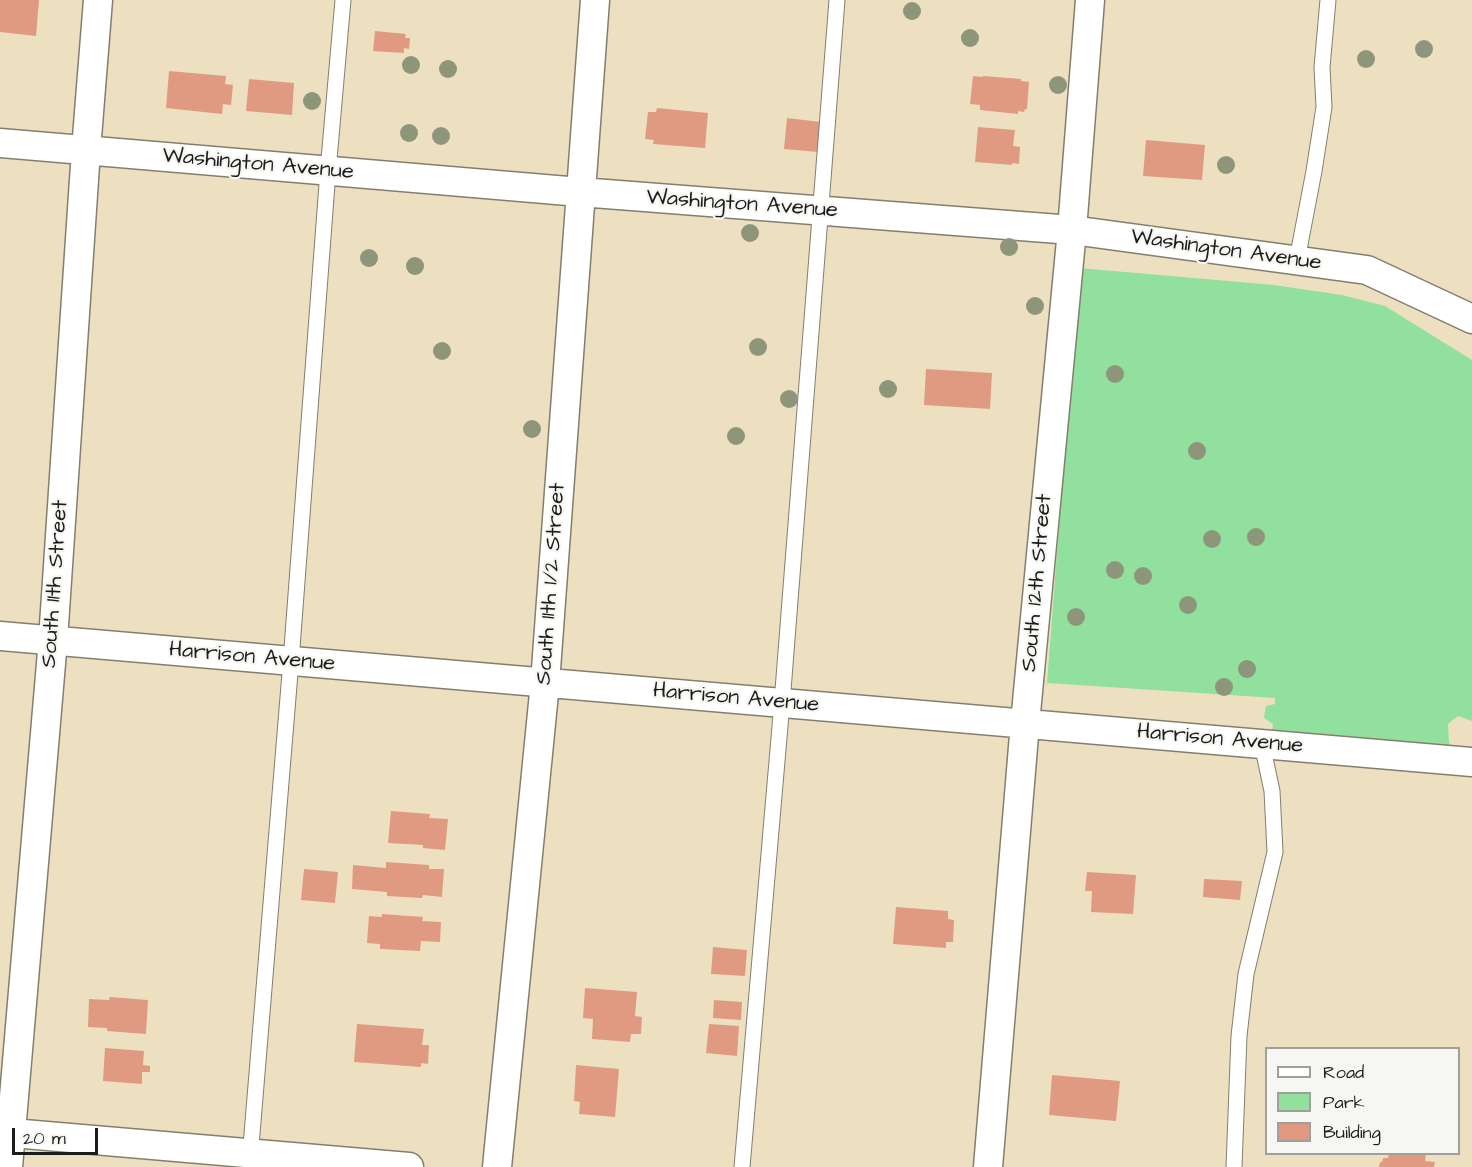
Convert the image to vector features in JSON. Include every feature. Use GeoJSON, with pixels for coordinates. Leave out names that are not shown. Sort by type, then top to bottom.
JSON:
{"type":"FeatureCollection","features":[{"type":"Feature","properties":{"kind":"street","name":"South 11th Street"},"geometry":{"type":"LineString","coordinates":[[8,1167],[5,1133],[53,640],[98,0]]}},
{"type":"Feature","properties":{"kind":"street","name":"South 11th 1/2 Street"},"geometry":{"type":"LineString","coordinates":[[497,1167],[545,683],[595,0]]}},
{"type":"Feature","properties":{"kind":"street","name":"South 12th Street"},"geometry":{"type":"LineString","coordinates":[[988,1167],[1025,723],[1072,230],[1090,0]]}},
{"type":"Feature","properties":{"kind":"street","name":"Washington Avenue"},"geometry":{"type":"LineString","coordinates":[[0,143],[580,192],[1072,230],[1367,270],[1472,319]]}},
{"type":"Feature","properties":{"kind":"street","name":"Harrison Avenue"},"geometry":{"type":"LineString","coordinates":[[0,636],[1472,762]]}},
{"type":"Feature","properties":{"kind":"street"},"geometry":{"type":"LineString","coordinates":[[5,1133],[250,1160],[409,1167]]}},
{"type":"Feature","properties":{"kind":"lane"},"geometry":{"type":"LineString","coordinates":[[250,1160],[343,0]]}},
{"type":"Feature","properties":{"kind":"lane"},"geometry":{"type":"LineString","coordinates":[[742,1167],[782,703],[837,0]]}},
{"type":"Feature","properties":{"kind":"lane"},"geometry":{"type":"LineString","coordinates":[[1297,260],[1324,107],[1322,67],[1328,0]]}},
{"type":"Feature","properties":{"kind":"lane"},"geometry":{"type":"LineString","coordinates":[[1234,1167],[1239,1036],[1246,974],[1275,852],[1272,791],[1262,744]]}},
{"type":"Feature","properties":{"kind":"green space"},"geometry":{"type":"Polygon","coordinates":[[[1079,268],[1274,285],[1342,295],[1385,306],[1472,360],[1472,721],[1458,716],[1448,724],[1451,751],[1271,737],[1273,724],[1264,718],[1266,706],[1275,704],[1275,698],[1047,683],[1079,268]]]}},
{"type":"Feature","properties":{"kind":"building"},"geometry":{"type":"Polygon","coordinates":[[[0,0],[39,0],[36,36],[0,32],[0,0]]]}},
{"type":"Feature","properties":{"kind":"building"},"geometry":{"type":"Polygon","coordinates":[[[375,31],[406,34],[405,38],[410,38],[409,49],[404,48],[404,53],[373,51],[375,31]]]}},
{"type":"Feature","properties":{"kind":"building"},"geometry":{"type":"Polygon","coordinates":[[[169,71],[226,76],[225,84],[233,85],[231,105],[223,104],[222,114],[166,108],[169,71]]]}},
{"type":"Feature","properties":{"kind":"building"},"geometry":{"type":"Polygon","coordinates":[[[973,76],[1021,79],[1021,81],[1029,82],[1027,109],[1024,112],[1018,111],[1018,114],[980,110],[980,105],[970,104],[973,76]]]}},
{"type":"Feature","properties":{"kind":"building"},"geometry":{"type":"Polygon","coordinates":[[[249,79],[294,83],[292,115],[246,111],[249,79]]]}},
{"type":"Feature","properties":{"kind":"building"},"geometry":{"type":"Polygon","coordinates":[[[657,108],[708,113],[705,148],[653,144],[654,140],[645,139],[648,112],[656,112],[657,108]]]}},
{"type":"Feature","properties":{"kind":"building"},"geometry":{"type":"Polygon","coordinates":[[[787,118],[821,122],[818,152],[784,149],[787,118]]]}},
{"type":"Feature","properties":{"kind":"building"},"geometry":{"type":"Polygon","coordinates":[[[978,127],[1015,130],[1013,146],[1020,147],[1019,164],[975,162],[978,127]]]}},
{"type":"Feature","properties":{"kind":"building"},"geometry":{"type":"Polygon","coordinates":[[[1146,140],[1205,145],[1202,180],[1143,176],[1146,140]]]}},
{"type":"Feature","properties":{"kind":"building"},"geometry":{"type":"Polygon","coordinates":[[[926,369],[992,373],[990,409],[924,405],[926,369]]]}},
{"type":"Feature","properties":{"kind":"building"},"geometry":{"type":"Polygon","coordinates":[[[391,811],[430,814],[429,818],[448,819],[445,850],[423,848],[423,845],[388,843],[391,811]]]}},
{"type":"Feature","properties":{"kind":"building"},"geometry":{"type":"Polygon","coordinates":[[[386,862],[429,865],[429,869],[444,869],[442,897],[387,896],[387,892],[352,889],[353,865],[386,868],[386,862]]]}},
{"type":"Feature","properties":{"kind":"building"},"geometry":{"type":"Polygon","coordinates":[[[304,869],[338,872],[335,903],[301,900],[304,869]]]}},
{"type":"Feature","properties":{"kind":"building"},"geometry":{"type":"Polygon","coordinates":[[[1087,872],[1136,875],[1133,914],[1091,912],[1092,891],[1085,891],[1087,872]]]}},
{"type":"Feature","properties":{"kind":"building"},"geometry":{"type":"Polygon","coordinates":[[[1204,879],[1242,881],[1240,900],[1203,897],[1204,879]]]}},
{"type":"Feature","properties":{"kind":"building"},"geometry":{"type":"Polygon","coordinates":[[[896,907],[948,911],[948,919],[954,920],[953,942],[946,942],[946,948],[893,944],[896,907]]]}},
{"type":"Feature","properties":{"kind":"building"},"geometry":{"type":"Polygon","coordinates":[[[382,914],[423,917],[422,921],[441,922],[440,942],[421,941],[420,951],[380,949],[380,944],[367,943],[369,916],[382,917],[382,914]]]}},
{"type":"Feature","properties":{"kind":"building"},"geometry":{"type":"Polygon","coordinates":[[[713,947],[747,950],[745,976],[711,974],[713,947]]]}},
{"type":"Feature","properties":{"kind":"building"},"geometry":{"type":"Polygon","coordinates":[[[585,988],[637,992],[635,1016],[642,1017],[641,1034],[631,1034],[630,1042],[592,1039],[593,1019],[583,1018],[585,988]]]}},
{"type":"Feature","properties":{"kind":"building"},"geometry":{"type":"Polygon","coordinates":[[[110,997],[148,1000],[146,1034],[88,1027],[89,999],[109,1000],[110,997]]]}},
{"type":"Feature","properties":{"kind":"building"},"geometry":{"type":"Polygon","coordinates":[[[714,1000],[742,1002],[741,1020],[713,1018],[714,1000]]]}},
{"type":"Feature","properties":{"kind":"building"},"geometry":{"type":"Polygon","coordinates":[[[357,1024],[424,1029],[422,1045],[429,1045],[428,1064],[421,1063],[421,1067],[354,1062],[357,1024]]]}},
{"type":"Feature","properties":{"kind":"building"},"geometry":{"type":"Polygon","coordinates":[[[709,1024],[739,1026],[737,1056],[706,1053],[709,1024]]]}},
{"type":"Feature","properties":{"kind":"building"},"geometry":{"type":"Polygon","coordinates":[[[105,1048],[144,1051],[143,1065],[150,1066],[150,1072],[142,1072],[142,1084],[103,1081],[105,1048]]]}},
{"type":"Feature","properties":{"kind":"building"},"geometry":{"type":"Polygon","coordinates":[[[576,1065],[619,1069],[615,1117],[579,1114],[580,1102],[574,1101],[576,1065]]]}},
{"type":"Feature","properties":{"kind":"building"},"geometry":{"type":"Polygon","coordinates":[[[1052,1075],[1120,1081],[1116,1121],[1049,1115],[1052,1075]]]}},
{"type":"Feature","properties":{"kind":"building"},"geometry":{"type":"Polygon","coordinates":[[[1389,1155],[1426,1155],[1425,1161],[1435,1162],[1434,1167],[1379,1167],[1383,1158],[1388,1158],[1389,1155]]]}}]}
